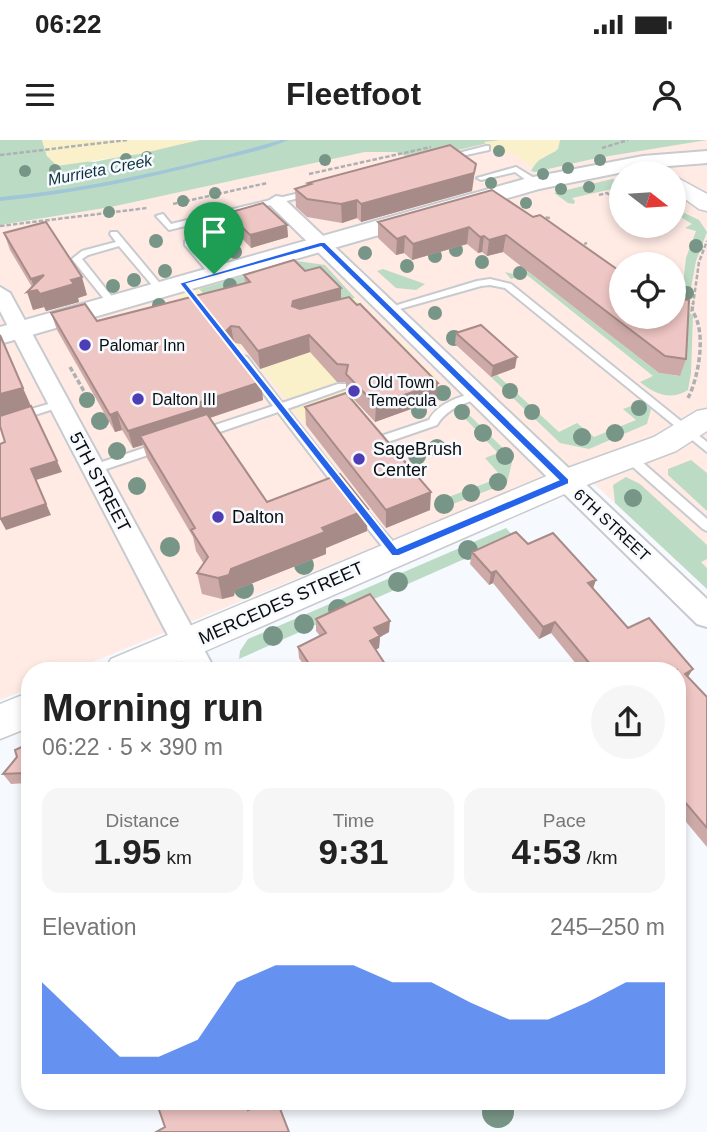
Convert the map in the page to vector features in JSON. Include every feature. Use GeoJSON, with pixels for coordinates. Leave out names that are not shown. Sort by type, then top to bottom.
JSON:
{"type":"FeatureCollection","features":[{"type":"Feature","properties":{"kind":"main road"},"geometry":{"type":"LineString","coordinates":[[658,161],[665,154],[707,148]]}},
{"type":"Feature","properties":{"kind":"main road"},"geometry":{"type":"LineString","coordinates":[[686,161],[707,157]]}},
{"type":"Feature","properties":{"kind":"main road"},"geometry":{"type":"LineString","coordinates":[[10,333],[536,183],[609,174]]}},
{"type":"Feature","properties":{"kind":"street"},"geometry":{"type":"LineString","coordinates":[[686,190],[707,204]]}},
{"type":"Feature","properties":{"kind":"street","name":"6TH STREET"},"geometry":{"type":"LineString","coordinates":[[276,201],[707,616]]}},
{"type":"Feature","properties":{"kind":"street","name":"5TH STREET"},"geometry":{"type":"LineString","coordinates":[[0,293],[10,333],[59,404],[194,657]]}},
{"type":"Feature","properties":{"kind":"street","name":"MERCEDES STREET"},"geometry":{"type":"LineString","coordinates":[[167,662],[194,657],[395,553],[692,429]]}},
{"type":"Feature","properties":{"kind":"street"},"geometry":{"type":"LineString","coordinates":[[0,722],[21,713]]}},
{"type":"Feature","properties":{"kind":"lane"},"geometry":{"type":"LineString","coordinates":[[433,161],[486,148]]}},
{"type":"Feature","properties":{"kind":"lane"},"geometry":{"type":"LineString","coordinates":[[481,178],[516,169],[536,183]]}},
{"type":"Feature","properties":{"kind":"lane"},"geometry":{"type":"LineString","coordinates":[[160,216],[169,228],[327,188]]}},
{"type":"Feature","properties":{"kind":"lane"},"geometry":{"type":"LineString","coordinates":[[114,234],[159,289]]}},
{"type":"Feature","properties":{"kind":"lane"},"geometry":{"type":"LineString","coordinates":[[112,303],[77,259],[85,253],[121,243]]}},
{"type":"Feature","properties":{"kind":"lane"},"geometry":{"type":"LineString","coordinates":[[188,243],[214,274]]}},
{"type":"Feature","properties":{"kind":"lane"},"geometry":{"type":"LineString","coordinates":[[380,304],[480,283],[508,286],[692,429]]}},
{"type":"Feature","properties":{"kind":"lane"},"geometry":{"type":"LineString","coordinates":[[235,348],[395,553]]}},
{"type":"Feature","properties":{"kind":"lane"},"geometry":{"type":"LineString","coordinates":[[94,469],[342,386]]}},
{"type":"Feature","properties":{"kind":"lane"},"geometry":{"type":"LineString","coordinates":[[382,440],[433,422],[438,413],[447,407],[477,395]]}},
{"type":"Feature","properties":{"kind":"lane"},"geometry":{"type":"LineString","coordinates":[[0,422],[59,404]]}},
{"type":"Feature","properties":{"kind":"lane"},"geometry":{"type":"LineString","coordinates":[[629,457],[707,526]]}},
{"type":"Feature","properties":{"kind":"path"},"geometry":{"type":"LineString","coordinates":[[0,155],[127,140]]}},
{"type":"Feature","properties":{"kind":"path"},"geometry":{"type":"LineString","coordinates":[[302,175],[435,146]]}},
{"type":"Feature","properties":{"kind":"path"},"geometry":{"type":"LineString","coordinates":[[169,204],[275,181]]}},
{"type":"Feature","properties":{"kind":"path"},"geometry":{"type":"LineString","coordinates":[[599,195],[609,194]]}},
{"type":"Feature","properties":{"kind":"path"},"geometry":{"type":"LineString","coordinates":[[0,226],[157,206]]}},
{"type":"Feature","properties":{"kind":"path"},"geometry":{"type":"LineString","coordinates":[[528,220],[538,216],[551,218]]}},
{"type":"Feature","properties":{"kind":"path"},"geometry":{"type":"LineString","coordinates":[[692,429],[677,411],[696,386],[699,320],[690,311],[699,262],[707,241]]}},
{"type":"Feature","properties":{"kind":"path"},"geometry":{"type":"LineString","coordinates":[[569,249],[587,243]]}},
{"type":"Feature","properties":{"kind":"path"},"geometry":{"type":"LineString","coordinates":[[79,369],[71,369],[85,393]]}},
{"type":"Feature","properties":{"kind":"shaded area","name":"Old Town Temecula"},"geometry":{"type":"Polygon","coordinates":[[[501,140],[707,140],[707,589],[574,465],[93,662],[21,662],[21,692],[0,700],[0,225],[111,207],[365,152],[396,152],[410,156],[501,140]]]}},
{"type":"Feature","properties":{"kind":"green space"},"geometry":{"type":"Polygon","coordinates":[[[0,140],[42,140],[47,156],[94,162],[199,140],[501,140],[415,160],[396,152],[365,152],[111,207],[0,225],[0,140]]]}},
{"type":"Feature","properties":{"kind":"green space"},"geometry":{"type":"Polygon","coordinates":[[[560,140],[707,140],[531,171],[536,162],[558,149],[560,140]]]}},
{"type":"Feature","properties":{"kind":"green space"},"geometry":{"type":"Polygon","coordinates":[[[609,180],[609,190],[572,198],[574,204],[554,193],[609,180]]]}},
{"type":"Feature","properties":{"kind":"green space"},"geometry":{"type":"Polygon","coordinates":[[[686,214],[699,220],[707,232],[696,261],[689,298],[686,298],[686,258],[696,231],[686,227],[692,224],[686,220],[686,214]]]}},
{"type":"Feature","properties":{"kind":"green space"},"geometry":{"type":"Polygon","coordinates":[[[297,261],[325,265],[355,298],[339,303],[207,298],[199,289],[297,261]]]}},
{"type":"Feature","properties":{"kind":"green space"},"geometry":{"type":"Polygon","coordinates":[[[522,267],[659,373],[679,376],[688,311],[693,316],[688,390],[675,395],[663,395],[646,386],[640,382],[653,376],[527,275],[511,279],[505,272],[513,274],[522,267]]]}},
{"type":"Feature","properties":{"kind":"green space"},"geometry":{"type":"Polygon","coordinates":[[[383,269],[425,284],[416,290],[396,288],[377,271],[383,269]]]}},
{"type":"Feature","properties":{"kind":"green space"},"geometry":{"type":"Polygon","coordinates":[[[497,375],[559,432],[577,423],[594,437],[636,420],[623,409],[642,402],[651,409],[647,424],[589,449],[560,443],[491,377],[497,375]]]}},
{"type":"Feature","properties":{"kind":"green space"},"geometry":{"type":"Polygon","coordinates":[[[461,407],[513,458],[507,483],[440,509],[435,502],[502,477],[485,458],[498,453],[456,409],[461,407]]]}},
{"type":"Feature","properties":{"kind":"green space"},"geometry":{"type":"Polygon","coordinates":[[[691,460],[707,473],[707,511],[668,475],[668,469],[691,460]]]}},
{"type":"Feature","properties":{"kind":"green space"},"geometry":{"type":"Polygon","coordinates":[[[626,477],[640,484],[707,545],[707,559],[701,562],[707,568],[707,589],[615,503],[613,485],[626,477]]]}},
{"type":"Feature","properties":{"kind":"green space"},"geometry":{"type":"Polygon","coordinates":[[[506,528],[514,537],[239,659],[240,651],[248,639],[506,528]]]}},
{"type":"Feature","properties":{"kind":"sand"},"geometry":{"type":"Polygon","coordinates":[[[42,140],[199,140],[140,154],[57,166],[47,156],[42,140]]]}},
{"type":"Feature","properties":{"kind":"sand"},"geometry":{"type":"Polygon","coordinates":[[[560,140],[556,151],[540,159],[533,167],[511,152],[498,155],[484,142],[560,140]]]}},
{"type":"Feature","properties":{"kind":"sand"},"geometry":{"type":"Polygon","coordinates":[[[199,289],[207,298],[321,309],[355,298],[374,316],[290,343],[373,334],[387,329],[413,353],[336,380],[347,393],[425,366],[438,379],[306,425],[262,368],[289,359],[251,344],[235,348],[192,313],[178,294],[199,289]]]}},
{"type":"Feature","properties":{"kind":"building"},"geometry":{"type":"Polygon","coordinates":[[[450,145],[476,164],[474,173],[361,204],[357,200],[341,204],[307,199],[295,189],[311,184],[308,183],[450,145]]]}},
{"type":"Feature","properties":{"kind":"building"},"geometry":{"type":"Polygon","coordinates":[[[492,190],[533,217],[540,215],[609,264],[609,313],[506,235],[489,240],[484,236],[480,237],[469,227],[413,244],[405,236],[397,239],[378,222],[492,190]]]}},
{"type":"Feature","properties":{"kind":"building"},"geometry":{"type":"Polygon","coordinates":[[[263,203],[287,225],[250,235],[228,213],[263,203]]]}},
{"type":"Feature","properties":{"kind":"building"},"geometry":{"type":"Polygon","coordinates":[[[46,222],[82,277],[71,280],[74,284],[40,294],[37,290],[27,292],[44,275],[31,279],[4,233],[46,222]]]}},
{"type":"Feature","properties":{"kind":"building"},"geometry":{"type":"Polygon","coordinates":[[[294,260],[305,271],[320,267],[341,288],[293,301],[292,306],[300,309],[349,297],[357,305],[360,304],[438,383],[376,405],[346,374],[348,365],[337,364],[309,335],[258,351],[239,327],[231,326],[225,332],[261,382],[197,403],[201,408],[128,431],[117,412],[110,415],[51,313],[85,304],[97,321],[250,282],[244,275],[294,260]]]}},
{"type":"Feature","properties":{"kind":"building"},"geometry":{"type":"Polygon","coordinates":[[[686,300],[689,300],[686,359],[665,356],[630,329],[686,329],[686,300]]]}},
{"type":"Feature","properties":{"kind":"building"},"geometry":{"type":"Polygon","coordinates":[[[481,325],[517,357],[493,366],[456,333],[481,325]]]}},
{"type":"Feature","properties":{"kind":"building"},"geometry":{"type":"Polygon","coordinates":[[[0,335],[23,388],[0,394],[0,335]]]}},
{"type":"Feature","properties":{"kind":"building"},"geometry":{"type":"Polygon","coordinates":[[[346,393],[431,492],[386,510],[305,407],[346,393]]]}},
{"type":"Feature","properties":{"kind":"building"},"geometry":{"type":"Polygon","coordinates":[[[31,406],[57,461],[31,469],[46,504],[0,519],[0,444],[5,442],[0,416],[31,406]]]}},
{"type":"Feature","properties":{"kind":"building","name":"Dalton"},"geometry":{"type":"Polygon","coordinates":[[[207,414],[267,502],[340,474],[368,509],[322,528],[325,532],[231,569],[229,575],[218,578],[197,573],[208,557],[191,530],[195,528],[140,436],[207,414]]]}},
{"type":"Feature","properties":{"kind":"building"},"geometry":{"type":"Polygon","coordinates":[[[516,532],[528,544],[553,533],[596,580],[588,583],[628,628],[649,618],[693,669],[686,673],[686,662],[588,662],[555,622],[543,627],[496,571],[491,573],[472,552],[516,532]]]}},
{"type":"Feature","properties":{"kind":"building"},"geometry":{"type":"Polygon","coordinates":[[[370,594],[390,621],[374,628],[380,636],[370,641],[384,662],[308,662],[298,647],[326,633],[316,619],[370,594]]]}},
{"type":"Feature","properties":{"kind":"building"},"geometry":{"type":"Polygon","coordinates":[[[686,675],[707,697],[707,828],[686,803],[686,675]]]}},
{"type":"Feature","properties":{"kind":"building"},"geometry":{"type":"Polygon","coordinates":[[[21,747],[21,773],[3,774],[17,757],[15,750],[21,747]]]}},
{"type":"Feature","properties":{"kind":"building"},"geometry":{"type":"Polygon","coordinates":[[[159,1110],[280,1110],[289,1132],[156,1132],[165,1127],[159,1110]]]}},
{"type":"Feature","properties":{"kind":"waterway","name":"Murrieta Creek"},"geometry":{"type":"LineString","coordinates":[[0,199],[73,191],[144,177],[286,140]]}},
{"type":"Feature","properties":{"kind":"place","name":"Palomar Inn"},"geometry":{"type":"Point","coordinates":[85,345]}},
{"type":"Feature","properties":{"kind":"place","name":"Old Town Temecula"},"geometry":{"type":"Point","coordinates":[354,391]}},
{"type":"Feature","properties":{"kind":"place","name":"Dalton III"},"geometry":{"type":"Point","coordinates":[138,399]}},
{"type":"Feature","properties":{"kind":"place","name":"SageBrush Center"},"geometry":{"type":"Point","coordinates":[359,459]}},
{"type":"Feature","properties":{"kind":"place","name":"Dalton"},"geometry":{"type":"Point","coordinates":[218,517]}},
{"type":"Feature","properties":{"kind":"route"},"geometry":{"type":"LineString","coordinates":[[323,244],[565,481],[395,553],[182,283],[214,274],[323,244]]}}]}
